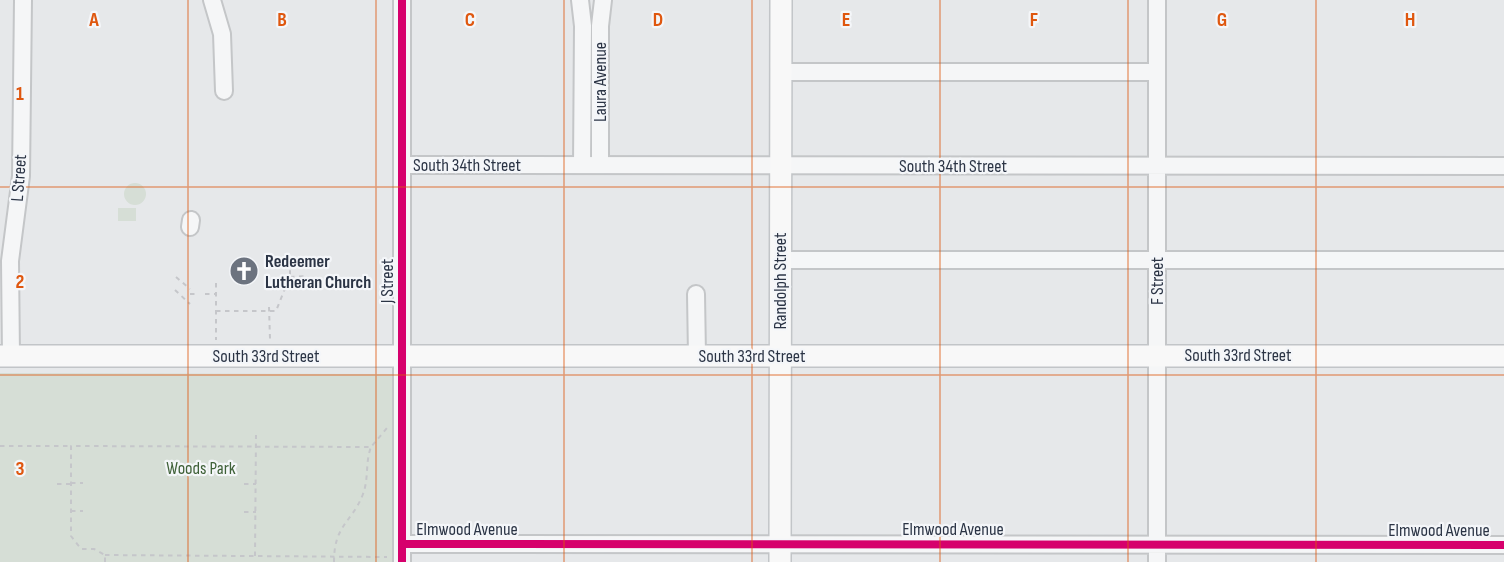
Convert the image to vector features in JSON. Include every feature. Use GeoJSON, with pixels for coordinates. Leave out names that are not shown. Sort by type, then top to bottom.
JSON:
{"type":"FeatureCollection","features":[{"type":"Feature","properties":{"kind":"main road","name":"Randolph Street"},"geometry":{"type":"LineString","coordinates":[[780,553],[781,0]]}},
{"type":"Feature","properties":{"kind":"main road","name":"South 33rd Street"},"geometry":{"type":"LineString","coordinates":[[5,356],[1504,356]]}},
{"type":"Feature","properties":{"kind":"street","name":"L Street"},"geometry":{"type":"LineString","coordinates":[[5,356],[10,261],[21,176],[23,0]]}},
{"type":"Feature","properties":{"kind":"street"},"geometry":{"type":"LineString","coordinates":[[212,0],[222,34],[224,91]]}},
{"type":"Feature","properties":{"kind":"street","name":"J Street"},"geometry":{"type":"LineString","coordinates":[[394,560],[402,544],[402,0]]}},
{"type":"Feature","properties":{"kind":"street","name":"Laura Avenue"},"geometry":{"type":"LineString","coordinates":[[580,0],[583,26],[582,165]]}},
{"type":"Feature","properties":{"kind":"street","name":"Laura Avenue"},"geometry":{"type":"LineString","coordinates":[[600,165],[600,26],[603,0]]}},
{"type":"Feature","properties":{"kind":"street","name":"F Street"},"geometry":{"type":"LineString","coordinates":[[1156,562],[1157,0]]}},
{"type":"Feature","properties":{"kind":"street"},"geometry":{"type":"LineString","coordinates":[[583,26],[600,26]]}},
{"type":"Feature","properties":{"kind":"street"},"geometry":{"type":"LineString","coordinates":[[781,72],[1157,72]]}},
{"type":"Feature","properties":{"kind":"street","name":"South 34th Street"},"geometry":{"type":"LineString","coordinates":[[402,165],[1504,166]]}},
{"type":"Feature","properties":{"kind":"street"},"geometry":{"type":"LineString","coordinates":[[780,260],[1504,260]]}},
{"type":"Feature","properties":{"kind":"street"},"geometry":{"type":"LineString","coordinates":[[696,294],[697,356]]}},
{"type":"Feature","properties":{"kind":"street","name":"Elmwood Avenue"},"geometry":{"type":"LineString","coordinates":[[402,544],[780,553],[1156,544],[1504,545]]}},
{"type":"Feature","properties":{"kind":"path"},"geometry":{"type":"LineString","coordinates":[[216,311],[277,310],[289,277],[290,261]]}},
{"type":"Feature","properties":{"kind":"path"},"geometry":{"type":"LineString","coordinates":[[289,277],[308,276]]}},
{"type":"Feature","properties":{"kind":"path"},"geometry":{"type":"LineString","coordinates":[[176,277],[190,290]]}},
{"type":"Feature","properties":{"kind":"path"},"geometry":{"type":"LineString","coordinates":[[216,283],[216,347]]}},
{"type":"Feature","properties":{"kind":"path"},"geometry":{"type":"LineString","coordinates":[[175,290],[190,304]]}},
{"type":"Feature","properties":{"kind":"path"},"geometry":{"type":"LineString","coordinates":[[190,294],[198,294]]}},
{"type":"Feature","properties":{"kind":"path"},"geometry":{"type":"LineString","coordinates":[[205,294],[216,294]]}},
{"type":"Feature","properties":{"kind":"path"},"geometry":{"type":"LineString","coordinates":[[269,309],[270,339]]}},
{"type":"Feature","properties":{"kind":"path"},"geometry":{"type":"LineString","coordinates":[[334,562],[337,535],[364,492],[366,462],[371,447],[387,428]]}},
{"type":"Feature","properties":{"kind":"path"},"geometry":{"type":"LineString","coordinates":[[255,556],[256,435]]}},
{"type":"Feature","properties":{"kind":"path"},"geometry":{"type":"LineString","coordinates":[[0,446],[371,447]]}},
{"type":"Feature","properties":{"kind":"path"},"geometry":{"type":"LineString","coordinates":[[71,446],[73,543],[81,549],[94,549],[105,555],[334,557],[394,560]]}},
{"type":"Feature","properties":{"kind":"path"},"geometry":{"type":"LineString","coordinates":[[57,484],[83,483]]}},
{"type":"Feature","properties":{"kind":"path"},"geometry":{"type":"LineString","coordinates":[[244,484],[256,484]]}},
{"type":"Feature","properties":{"kind":"path"},"geometry":{"type":"LineString","coordinates":[[71,511],[83,512]]}},
{"type":"Feature","properties":{"kind":"path"},"geometry":{"type":"LineString","coordinates":[[244,512],[256,512]]}},
{"type":"Feature","properties":{"kind":"path"},"geometry":{"type":"LineString","coordinates":[[105,555],[105,562]]}},
{"type":"Feature","properties":{"kind":"green space"},"geometry":{"type":"Polygon","coordinates":[[[135,183],[143,186],[146,194],[143,202],[135,205],[127,202],[124,194],[127,186],[135,183]]]}},
{"type":"Feature","properties":{"kind":"green space"},"geometry":{"type":"Polygon","coordinates":[[[118,208],[136,208],[136,221],[118,221],[118,208]]]}},
{"type":"Feature","properties":{"kind":"green space","name":"Woods Park"},"geometry":{"type":"Polygon","coordinates":[[[0,373],[402,374],[402,562],[0,562],[0,373]]]}},
{"type":"Feature","properties":{"kind":"cycle path"},"geometry":{"type":"LineString","coordinates":[[402,0],[402,562]]}},
{"type":"Feature","properties":{"kind":"cycle path"},"geometry":{"type":"LineString","coordinates":[[402,544],[1504,545]]}},
{"type":"Feature","properties":{"kind":"place","name":"Redeemer Lutheran Church"},"geometry":{"type":"Point","coordinates":[244,271]}}]}
